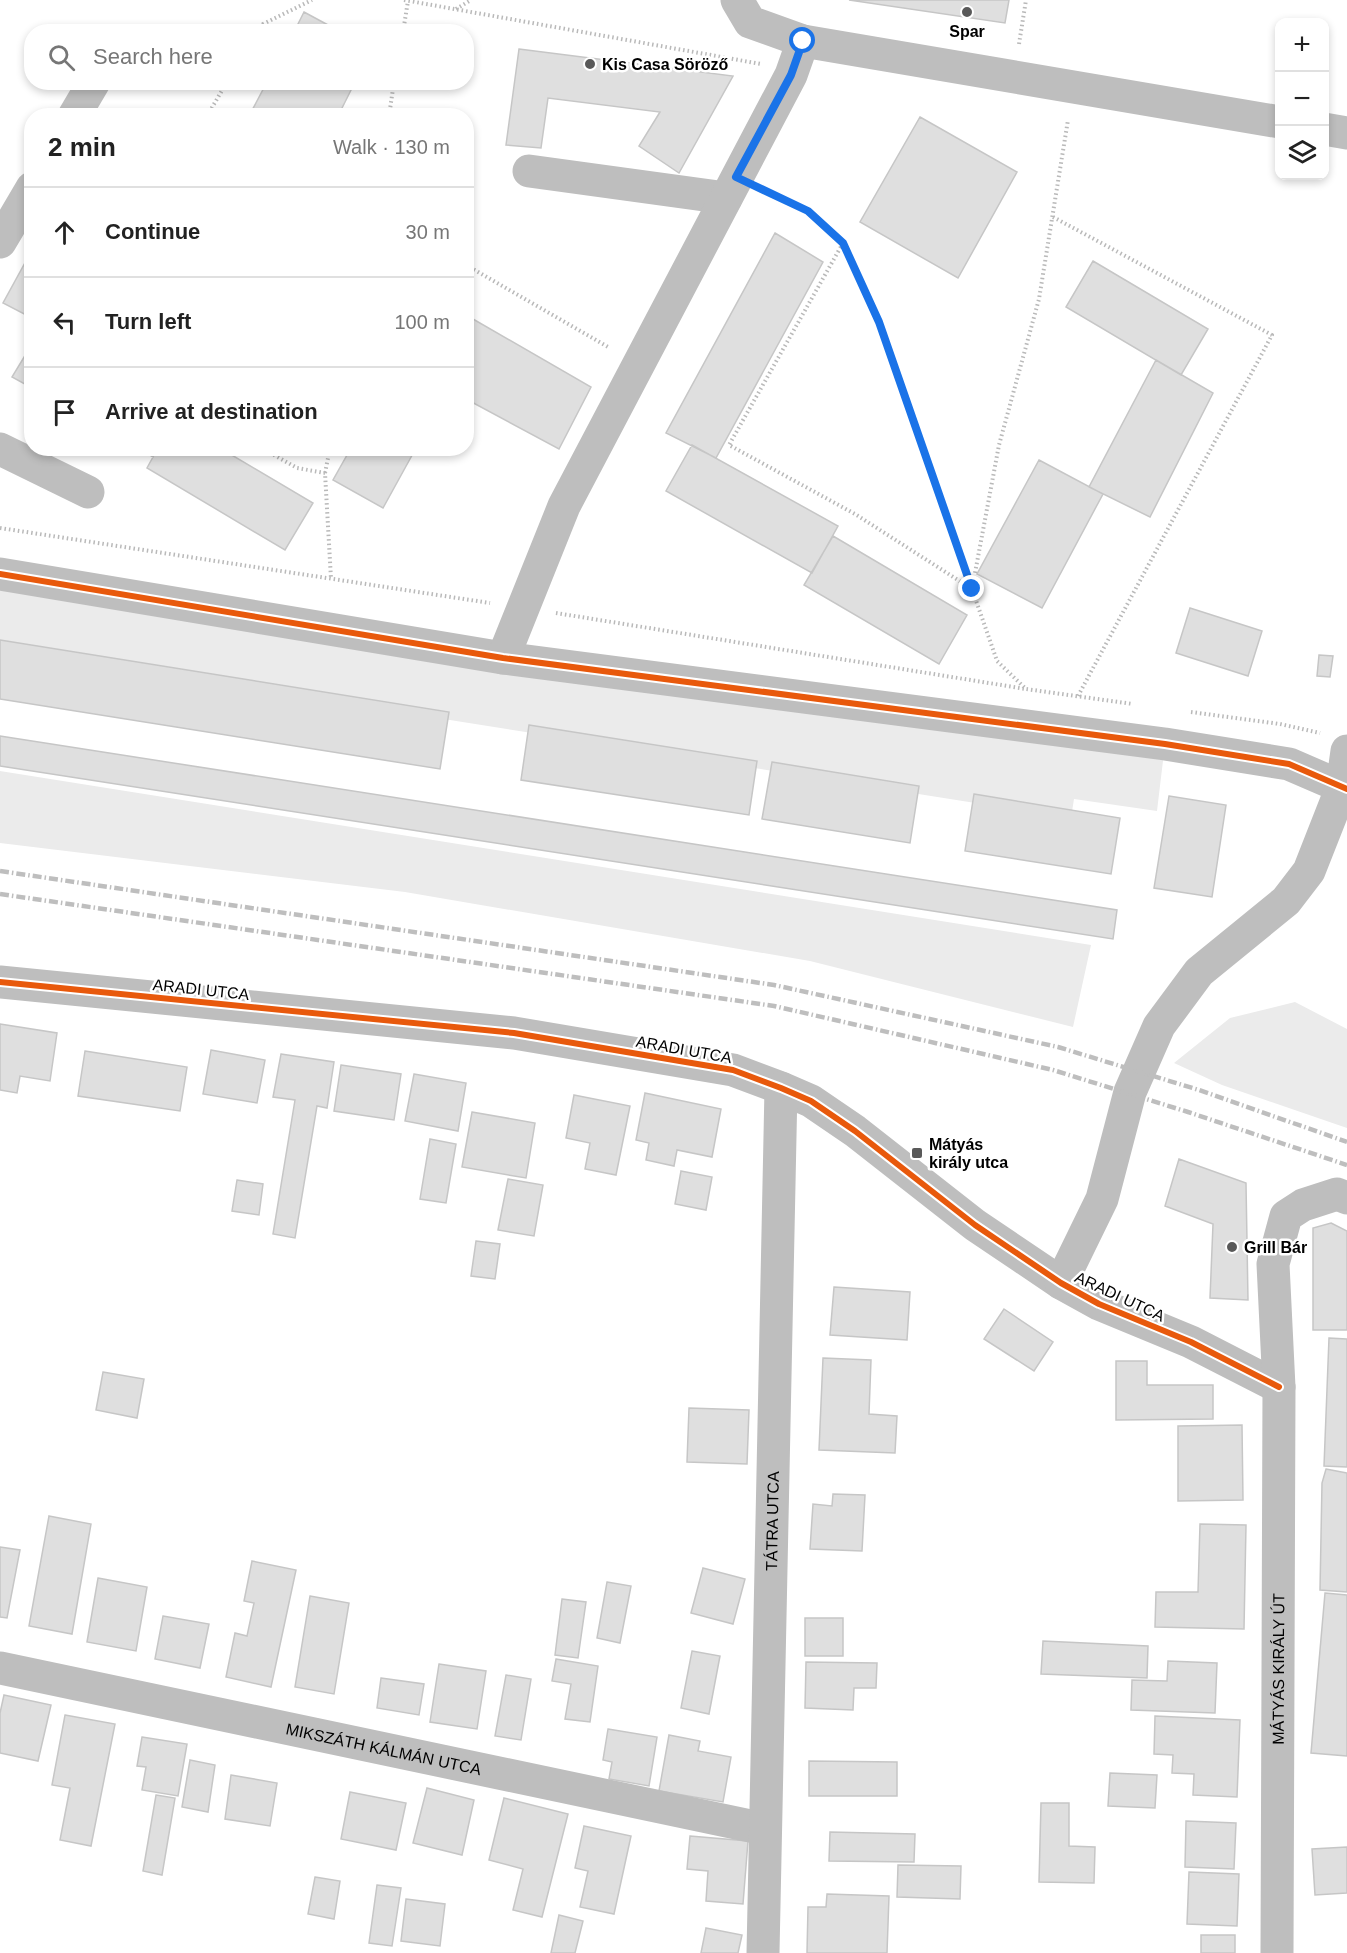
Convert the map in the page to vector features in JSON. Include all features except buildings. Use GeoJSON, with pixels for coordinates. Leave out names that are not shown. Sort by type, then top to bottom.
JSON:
{"type":"FeatureCollection","features":[{"type":"Feature","properties":{"kind":"street"},"geometry":{"type":"LineString","coordinates":[[737,0],[750,22],[803,41],[1275,121]]}},
{"type":"Feature","properties":{"kind":"street"},"geometry":{"type":"LineString","coordinates":[[503,658],[564,507],[791,75],[803,41]]}},
{"type":"Feature","properties":{"kind":"street"},"geometry":{"type":"LineString","coordinates":[[79,108],[89,90]]}},
{"type":"Feature","properties":{"kind":"street"},"geometry":{"type":"LineString","coordinates":[[1329,130],[1347,133]]}},
{"type":"Feature","properties":{"kind":"street"},"geometry":{"type":"LineString","coordinates":[[529,171],[731,187]]}},
{"type":"Feature","properties":{"kind":"street"},"geometry":{"type":"LineString","coordinates":[[0,242],[24,202]]}},
{"type":"Feature","properties":{"kind":"street"},"geometry":{"type":"LineString","coordinates":[[0,449],[88,492]]}},
{"type":"Feature","properties":{"kind":"street"},"geometry":{"type":"LineString","coordinates":[[0,574],[503,658],[1165,744],[1289,764],[1345,788]]}},
{"type":"Feature","properties":{"kind":"street"},"geometry":{"type":"LineString","coordinates":[[1061,1283],[1102,1199],[1130,1092],[1159,1026],[1199,972],[1286,901],[1309,871],[1345,788],[1336,743]]}},
{"type":"Feature","properties":{"kind":"street","name":"ARADI UTCA"},"geometry":{"type":"LineString","coordinates":[[0,982],[514,1033],[733,1070],[811,1101],[855,1131],[975,1225],[1061,1283],[1100,1304],[1191,1342],[1279,1387]]}},
{"type":"Feature","properties":{"kind":"street","name":"TÁTRA UTCA"},"geometry":{"type":"LineString","coordinates":[[763,1953],[782,1088]]}},
{"type":"Feature","properties":{"kind":"street","name":"MÁTYÁS KIRÁLY ÚT"},"geometry":{"type":"LineString","coordinates":[[1282,1950],[1279,1387],[1274,1264],[1286,1216],[1303,1205],[1337,1194],[1347,1198]]}},
{"type":"Feature","properties":{"kind":"street","name":"MIKSZÁTH KÁLMÁN UTCA"},"geometry":{"type":"LineString","coordinates":[[0,1668],[765,1829]]}},
{"type":"Feature","properties":{"kind":"path"},"geometry":{"type":"LineString","coordinates":[[263,24],[312,0]]}},
{"type":"Feature","properties":{"kind":"path"},"geometry":{"type":"LineString","coordinates":[[404,24],[409,0]]}},
{"type":"Feature","properties":{"kind":"path"},"geometry":{"type":"LineString","coordinates":[[455,10],[471,0]]}},
{"type":"Feature","properties":{"kind":"path"},"geometry":{"type":"LineString","coordinates":[[212,108],[222,90]]}},
{"type":"Feature","properties":{"kind":"path"},"geometry":{"type":"LineString","coordinates":[[389,108],[393,90]]}},
{"type":"Feature","properties":{"kind":"path"},"geometry":{"type":"LineString","coordinates":[[972,589],[999,445],[1039,299],[1068,120]]}},
{"type":"Feature","properties":{"kind":"path"},"geometry":{"type":"LineString","coordinates":[[731,187],[808,211],[843,243],[879,322],[997,661],[1026,689],[1138,704]]}},
{"type":"Feature","properties":{"kind":"path"},"geometry":{"type":"LineString","coordinates":[[1052,216],[1272,335],[1078,696]]}},
{"type":"Feature","properties":{"kind":"path"},"geometry":{"type":"LineString","coordinates":[[843,243],[729,444],[855,514],[972,589]]}},
{"type":"Feature","properties":{"kind":"path"},"geometry":{"type":"LineString","coordinates":[[474,271],[640,364]]}},
{"type":"Feature","properties":{"kind":"path"},"geometry":{"type":"LineString","coordinates":[[276,456],[297,468],[325,473]]}},
{"type":"Feature","properties":{"kind":"path"},"geometry":{"type":"LineString","coordinates":[[328,456],[325,473],[332,579]]}},
{"type":"Feature","properties":{"kind":"path"},"geometry":{"type":"LineString","coordinates":[[1185,711],[1280,724],[1336,743]]}},
{"type":"Feature","properties":{"kind":"shaded area"},"geometry":{"type":"Polygon","coordinates":[[[0,568],[1165,744],[1157,811],[1074,799],[1071,818],[0,649],[0,568]]]}},
{"type":"Feature","properties":{"kind":"shaded area"},"geometry":{"type":"Polygon","coordinates":[[[0,771],[1091,945],[1073,1027],[810,961],[405,892],[0,843],[0,771]]]}},
{"type":"Feature","properties":{"kind":"shaded area"},"geometry":{"type":"Polygon","coordinates":[[[1295,1002],[1347,1029],[1347,1128],[1222,1085],[1174,1063],[1230,1018],[1295,1002]]]}},
{"type":"Feature","properties":{"kind":"railway"},"geometry":{"type":"LineString","coordinates":[[0,871],[774,985],[1058,1047],[1199,1090],[1347,1142]]}},
{"type":"Feature","properties":{"kind":"railway"},"geometry":{"type":"LineString","coordinates":[[0,894],[774,1006],[1053,1070],[1347,1165]]}},
{"type":"Feature","properties":{"kind":"cycle path"},"geometry":{"type":"LineString","coordinates":[[0,574],[503,658],[1165,744],[1289,764],[1347,789]]}},
{"type":"Feature","properties":{"kind":"cycle path"},"geometry":{"type":"LineString","coordinates":[[0,982],[514,1033],[733,1070],[811,1101],[855,1131],[975,1225],[1061,1283],[1099,1304],[1191,1342],[1279,1387]]}},
{"type":"Feature","properties":{"kind":"place","name":"Spar"},"geometry":{"type":"Point","coordinates":[967,12]}},
{"type":"Feature","properties":{"kind":"place","name":"Kis Casa Söröző"},"geometry":{"type":"Point","coordinates":[590,64]}},
{"type":"Feature","properties":{"kind":"place","name":"Mátyás király utca"},"geometry":{"type":"Point","coordinates":[917,1153]}},
{"type":"Feature","properties":{"kind":"place","name":"Grill Bár"},"geometry":{"type":"Point","coordinates":[1232,1247]}},
{"type":"Feature","properties":{"kind":"route"},"geometry":{"type":"LineString","coordinates":[[803,41],[791,75],[736,177],[808,211],[843,243],[879,322],[972,589]]}}]}
